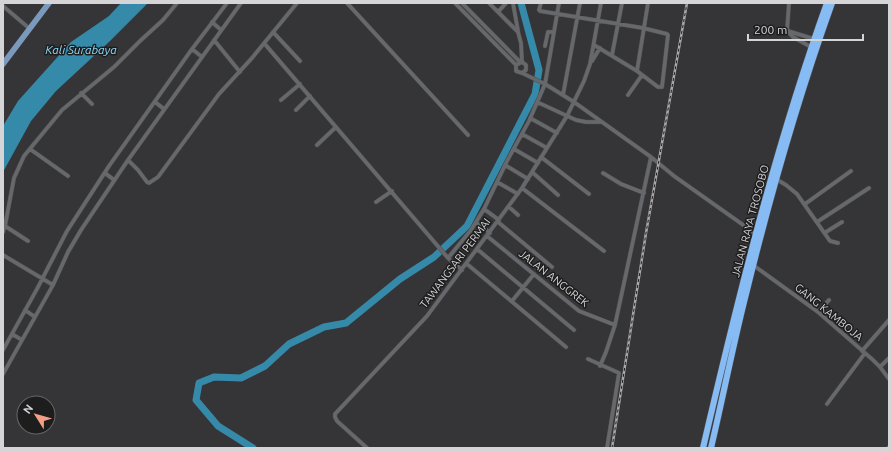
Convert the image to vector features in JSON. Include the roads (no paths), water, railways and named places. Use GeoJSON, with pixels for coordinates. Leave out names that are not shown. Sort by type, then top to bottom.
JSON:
{"type":"FeatureCollection","features":[{"type":"Feature","properties":{"kind":"highway","name":"JALAN RAYA TROSOBO"},"geometry":{"type":"LineString","coordinates":[[703,448],[756,234],[786,126],[811,47],[827,3]]}},
{"type":"Feature","properties":{"kind":"highway","name":"JALAN RAYA TROSOBO"},"geometry":{"type":"LineString","coordinates":[[713,447],[717,421],[738,327],[776,179],[806,77],[832,3]]}},
{"type":"Feature","properties":{"kind":"highway"},"geometry":{"type":"LineString","coordinates":[[709,421],[717,421]]}},
{"type":"Feature","properties":{"kind":"highway"},"geometry":{"type":"LineString","coordinates":[[707,430],[715,431]]}},
{"type":"Feature","properties":{"kind":"main road"},"geometry":{"type":"LineString","coordinates":[[3,64],[49,3]]}},
{"type":"Feature","properties":{"kind":"street"},"geometry":{"type":"LineString","coordinates":[[3,232],[14,178],[21,160],[62,110],[114,67],[163,20],[177,3]]}},
{"type":"Feature","properties":{"kind":"street"},"geometry":{"type":"LineString","coordinates":[[3,350],[26,311],[67,231],[105,173],[227,3]]}},
{"type":"Feature","properties":{"kind":"street"},"geometry":{"type":"LineString","coordinates":[[3,374],[68,252],[113,179],[128,160],[163,108],[214,40],[220,29],[241,3]]}},
{"type":"Feature","properties":{"kind":"street"},"geometry":{"type":"LineString","coordinates":[[128,160],[147,182],[149,183],[158,177],[219,94],[240,72],[296,3]]}},
{"type":"Feature","properties":{"kind":"street"},"geometry":{"type":"LineString","coordinates":[[347,3],[468,135]]}},
{"type":"Feature","properties":{"kind":"street"},"geometry":{"type":"LineString","coordinates":[[455,3],[516,65],[516,71],[543,84],[574,102],[756,234]]}},
{"type":"Feature","properties":{"kind":"street"},"geometry":{"type":"LineString","coordinates":[[462,3],[521,62],[531,78]]}},
{"type":"Feature","properties":{"kind":"street"},"geometry":{"type":"LineString","coordinates":[[489,3],[518,32]]}},
{"type":"Feature","properties":{"kind":"street"},"geometry":{"type":"LineString","coordinates":[[498,12],[506,3]]}},
{"type":"Feature","properties":{"kind":"street"},"geometry":{"type":"LineString","coordinates":[[513,3],[521,43],[521,62]]}},
{"type":"Feature","properties":{"kind":"street"},"geometry":{"type":"LineString","coordinates":[[540,3],[540,11],[643,28],[668,35],[662,87],[658,87],[637,71],[594,45]]}},
{"type":"Feature","properties":{"kind":"street"},"geometry":{"type":"LineString","coordinates":[[447,257],[476,222],[484,209],[530,118],[543,84],[559,3]]}},
{"type":"Feature","properties":{"kind":"street"},"geometry":{"type":"LineString","coordinates":[[563,95],[580,3]]}},
{"type":"Feature","properties":{"kind":"street"},"geometry":{"type":"LineString","coordinates":[[590,64],[601,3]]}},
{"type":"Feature","properties":{"kind":"street"},"geometry":{"type":"LineString","coordinates":[[612,55],[622,3]]}},
{"type":"Feature","properties":{"kind":"street"},"geometry":{"type":"LineString","coordinates":[[637,71],[648,3]]}},
{"type":"Feature","properties":{"kind":"street"},"geometry":{"type":"LineString","coordinates":[[789,3],[788,31],[790,35],[798,41],[811,47]]}},
{"type":"Feature","properties":{"kind":"street"},"geometry":{"type":"LineString","coordinates":[[3,6],[30,29]]}},
{"type":"Feature","properties":{"kind":"street"},"geometry":{"type":"LineString","coordinates":[[213,22],[220,29]]}},
{"type":"Feature","properties":{"kind":"street"},"geometry":{"type":"LineString","coordinates":[[482,31],[486,28]]}},
{"type":"Feature","properties":{"kind":"street"},"geometry":{"type":"LineString","coordinates":[[788,31],[814,40]]}},
{"type":"Feature","properties":{"kind":"street"},"geometry":{"type":"LineString","coordinates":[[273,32],[300,61]]}},
{"type":"Feature","properties":{"kind":"street"},"geometry":{"type":"LineString","coordinates":[[545,46],[548,32],[554,32]]}},
{"type":"Feature","properties":{"kind":"street"},"geometry":{"type":"LineString","coordinates":[[214,40],[240,72]]}},
{"type":"Feature","properties":{"kind":"street"},"geometry":{"type":"LineString","coordinates":[[264,43],[447,257],[462,270]]}},
{"type":"Feature","properties":{"kind":"street"},"geometry":{"type":"LineString","coordinates":[[590,64],[600,48]]}},
{"type":"Feature","properties":{"kind":"street"},"geometry":{"type":"LineString","coordinates":[[193,49],[201,56]]}},
{"type":"Feature","properties":{"kind":"street"},"geometry":{"type":"LineString","coordinates":[[516,65],[521,62]]}},
{"type":"Feature","properties":{"kind":"street","name":"TAWANGSARI PERMAI"},"geometry":{"type":"LineString","coordinates":[[367,448],[334,416],[338,409],[427,316],[509,207],[567,116],[584,81],[590,64]]}},
{"type":"Feature","properties":{"kind":"street"},"geometry":{"type":"LineString","coordinates":[[522,73],[526,68]]}},
{"type":"Feature","properties":{"kind":"street"},"geometry":{"type":"LineString","coordinates":[[628,94],[642,75]]}},
{"type":"Feature","properties":{"kind":"street"},"geometry":{"type":"LineString","coordinates":[[281,100],[300,84]]}},
{"type":"Feature","properties":{"kind":"street"},"geometry":{"type":"LineString","coordinates":[[81,93],[92,104]]}},
{"type":"Feature","properties":{"kind":"street"},"geometry":{"type":"LineString","coordinates":[[296,110],[310,96]]}},
{"type":"Feature","properties":{"kind":"street"},"geometry":{"type":"LineString","coordinates":[[155,102],[163,108]]}},
{"type":"Feature","properties":{"kind":"street"},"geometry":{"type":"LineString","coordinates":[[537,102],[583,122],[601,122]]}},
{"type":"Feature","properties":{"kind":"street"},"geometry":{"type":"LineString","coordinates":[[530,118],[556,133]]}},
{"type":"Feature","properties":{"kind":"street"},"geometry":{"type":"LineString","coordinates":[[317,145],[336,127]]}},
{"type":"Feature","properties":{"kind":"street"},"geometry":{"type":"LineString","coordinates":[[522,134],[547,148]]}},
{"type":"Feature","properties":{"kind":"street"},"geometry":{"type":"LineString","coordinates":[[30,149],[68,176]]}},
{"type":"Feature","properties":{"kind":"street"},"geometry":{"type":"LineString","coordinates":[[514,149],[538,163]]}},
{"type":"Feature","properties":{"kind":"street"},"geometry":{"type":"LineString","coordinates":[[541,157],[589,194]]}},
{"type":"Feature","properties":{"kind":"street"},"geometry":{"type":"LineString","coordinates":[[600,366],[615,325],[651,157]]}},
{"type":"Feature","properties":{"kind":"street"},"geometry":{"type":"LineString","coordinates":[[505,165],[528,179]]}},
{"type":"Feature","properties":{"kind":"street"},"geometry":{"type":"LineString","coordinates":[[805,204],[851,171]]}},
{"type":"Feature","properties":{"kind":"street"},"geometry":{"type":"LineString","coordinates":[[532,172],[558,194]]}},
{"type":"Feature","properties":{"kind":"street"},"geometry":{"type":"LineString","coordinates":[[105,173],[113,179]]}},
{"type":"Feature","properties":{"kind":"street"},"geometry":{"type":"LineString","coordinates":[[603,173],[621,184],[644,193]]}},
{"type":"Feature","properties":{"kind":"street"},"geometry":{"type":"LineString","coordinates":[[776,179],[791,188],[805,204],[826,232],[830,240],[838,243]]}},
{"type":"Feature","properties":{"kind":"street"},"geometry":{"type":"LineString","coordinates":[[497,182],[518,194]]}},
{"type":"Feature","properties":{"kind":"street"},"geometry":{"type":"LineString","coordinates":[[522,188],[604,251]]}},
{"type":"Feature","properties":{"kind":"street"},"geometry":{"type":"LineString","coordinates":[[817,222],[869,188]]}},
{"type":"Feature","properties":{"kind":"street"},"geometry":{"type":"LineString","coordinates":[[376,202],[392,191]]}},
{"type":"Feature","properties":{"kind":"street"},"geometry":{"type":"LineString","coordinates":[[509,207],[518,215]]}},
{"type":"Feature","properties":{"kind":"street"},"geometry":{"type":"LineString","coordinates":[[484,209],[552,267]]}},
{"type":"Feature","properties":{"kind":"street","name":"JALAN ANGGREK"},"geometry":{"type":"LineString","coordinates":[[476,222],[534,274],[579,311],[615,325]]}},
{"type":"Feature","properties":{"kind":"street"},"geometry":{"type":"LineString","coordinates":[[826,232],[842,222]]}},
{"type":"Feature","properties":{"kind":"street"},"geometry":{"type":"LineString","coordinates":[[5,226],[28,241]]}},
{"type":"Feature","properties":{"kind":"street"},"geometry":{"type":"LineString","coordinates":[[477,249],[574,330]]}},
{"type":"Feature","properties":{"kind":"street"},"geometry":{"type":"LineString","coordinates":[[3,255],[51,284]]}},
{"type":"Feature","properties":{"kind":"street"},"geometry":{"type":"LineString","coordinates":[[467,264],[566,347]]}},
{"type":"Feature","properties":{"kind":"street","name":"GANG KAMBOJA"},"geometry":{"type":"LineString","coordinates":[[753,265],[818,312],[880,367],[889,379]]}},
{"type":"Feature","properties":{"kind":"street"},"geometry":{"type":"LineString","coordinates":[[512,301],[534,274]]}},
{"type":"Feature","properties":{"kind":"street"},"geometry":{"type":"LineString","coordinates":[[818,312],[829,300]]}},
{"type":"Feature","properties":{"kind":"street"},"geometry":{"type":"LineString","coordinates":[[26,311],[35,316]]}},
{"type":"Feature","properties":{"kind":"street"},"geometry":{"type":"LineString","coordinates":[[827,404],[889,320]]}},
{"type":"Feature","properties":{"kind":"street"},"geometry":{"type":"LineString","coordinates":[[13,334],[22,339]]}},
{"type":"Feature","properties":{"kind":"street"},"geometry":{"type":"LineString","coordinates":[[880,367],[889,358]]}},
{"type":"Feature","properties":{"kind":"street"},"geometry":{"type":"LineString","coordinates":[[588,359],[600,366],[619,373],[607,448]]}},
{"type":"Feature","properties":{"kind":"water","name":"Kali Surabaya"},"geometry":{"type":"Polygon","coordinates":[[[121,3],[148,3],[56,91],[31,121],[3,172],[3,126],[18,101],[71,42],[109,16],[121,3]]]}},
{"type":"Feature","properties":{"kind":"waterway"},"geometry":{"type":"LineString","coordinates":[[253,448],[218,426],[196,400],[199,383],[214,377],[241,378],[265,366],[289,344],[324,327],[346,323],[400,279],[434,257],[467,226],[535,94],[539,70],[521,3]]}},
{"type":"Feature","properties":{"kind":"railway"},"geometry":{"type":"LineString","coordinates":[[612,448],[646,233],[687,3]]}}]}
